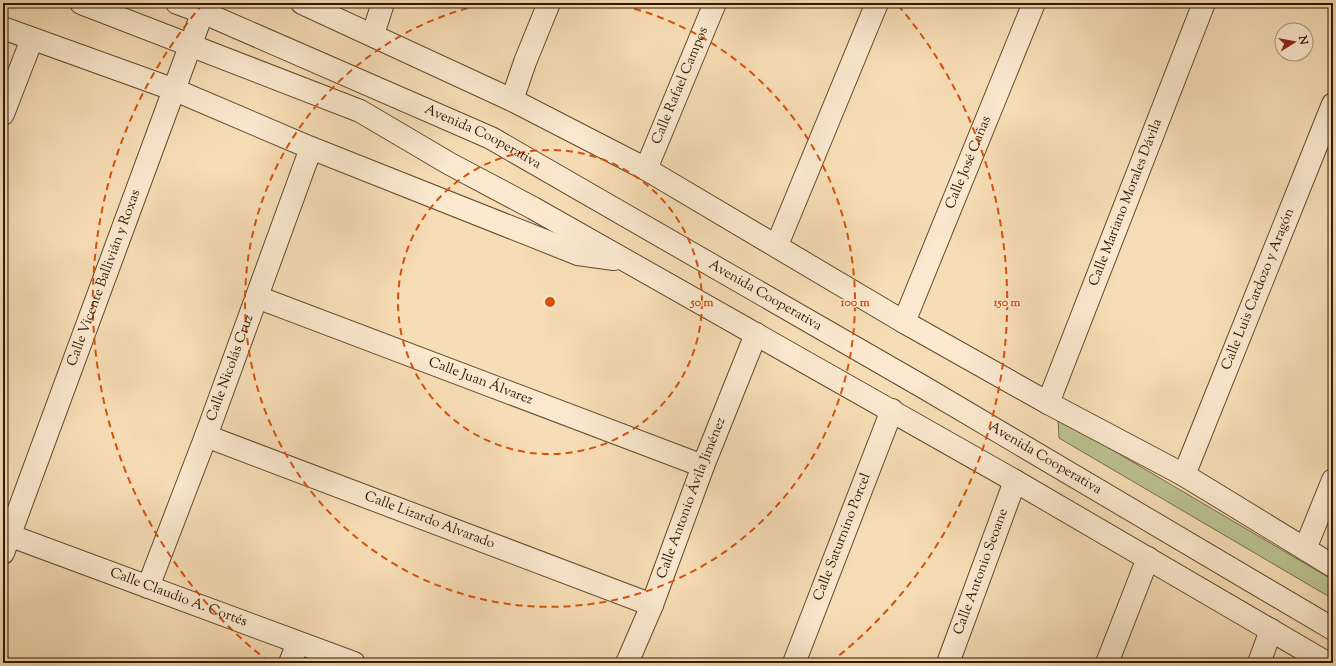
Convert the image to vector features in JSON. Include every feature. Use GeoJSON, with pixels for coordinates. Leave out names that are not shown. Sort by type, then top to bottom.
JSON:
{"type":"FeatureCollection","features":[{"type":"Feature","properties":{"kind":"street"},"geometry":{"type":"LineString","coordinates":[[81,3],[360,111],[450,164],[533,208],[892,410],[1327,663]]}},
{"type":"Feature","properties":{"kind":"street","name":"Avenida Cooperativa"},"geometry":{"type":"LineString","coordinates":[[177,3],[204,8],[491,138],[932,392],[1333,628]]}},
{"type":"Feature","properties":{"kind":"street"},"geometry":{"type":"LineString","coordinates":[[302,3],[372,34],[512,100],[646,169],[904,322],[1048,403],[1184,475],[1333,566]]}},
{"type":"Feature","properties":{"kind":"street"},"geometry":{"type":"LineString","coordinates":[[372,34],[383,3]]}},
{"type":"Feature","properties":{"kind":"street"},"geometry":{"type":"LineString","coordinates":[[512,100],[548,3]]}},
{"type":"Feature","properties":{"kind":"street","name":"Calle Rafael Campos"},"geometry":{"type":"LineString","coordinates":[[646,169],[715,3]]}},
{"type":"Feature","properties":{"kind":"street"},"geometry":{"type":"LineString","coordinates":[[776,245],[877,3]]}},
{"type":"Feature","properties":{"kind":"street","name":"Calle José Cañas"},"geometry":{"type":"LineString","coordinates":[[904,322],[1034,3]]}},
{"type":"Feature","properties":{"kind":"street","name":"Calle Mariano Morales Dávila"},"geometry":{"type":"LineString","coordinates":[[1048,403],[1204,3]]}},
{"type":"Feature","properties":{"kind":"street","name":"Calle Vicente Ballivián y Roxas"},"geometry":{"type":"LineString","coordinates":[[5,541],[192,45],[204,8]]}},
{"type":"Feature","properties":{"kind":"street"},"geometry":{"type":"LineString","coordinates":[[3,28],[175,90],[311,148],[578,254],[626,260]]}},
{"type":"Feature","properties":{"kind":"street"},"geometry":{"type":"LineString","coordinates":[[3,114],[32,39]]}},
{"type":"Feature","properties":{"kind":"street","name":"Calle Luis Cardozo y Aragón"},"geometry":{"type":"LineString","coordinates":[[1184,475],[1333,104]]}},
{"type":"Feature","properties":{"kind":"street","name":"Calle Nicolás Cruz"},"geometry":{"type":"LineString","coordinates":[[148,588],[206,436],[311,148]]}},
{"type":"Feature","properties":{"kind":"street","name":"Calle Juan Álvarez"},"geometry":{"type":"LineString","coordinates":[[257,297],[703,466]]}},
{"type":"Feature","properties":{"kind":"street","name":"Calle Antonio Ávila Jiménez"},"geometry":{"type":"LineString","coordinates":[[628,663],[652,605],[703,466],[756,334]]}},
{"type":"Feature","properties":{"kind":"street","name":"Calle Saturnino Porcel"},"geometry":{"type":"LineString","coordinates":[[794,663],[892,410]]}},
{"type":"Feature","properties":{"kind":"street","name":"Calle Lizardo Alvarado"},"geometry":{"type":"LineString","coordinates":[[206,436],[652,605]]}},
{"type":"Feature","properties":{"kind":"street"},"geometry":{"type":"LineString","coordinates":[[1305,549],[1333,480]]}},
{"type":"Feature","properties":{"kind":"street","name":"Calle Antonio Seoane"},"geometry":{"type":"LineString","coordinates":[[948,663],[1015,481]]}},
{"type":"Feature","properties":{"kind":"street","name":"Calle Claudio A. Cortés"},"geometry":{"type":"LineString","coordinates":[[5,541],[148,588],[354,663]]}},
{"type":"Feature","properties":{"kind":"street"},"geometry":{"type":"LineString","coordinates":[[1107,663],[1148,558]]}},
{"type":"Feature","properties":{"kind":"street"},"geometry":{"type":"LineString","coordinates":[[1259,663],[1271,630]]}},
{"type":"Feature","properties":{"kind":"street"},"geometry":{"type":"LineString","coordinates":[[290,663],[298,643]]}},
{"type":"Feature","properties":{"kind":"green space"},"geometry":{"type":"Polygon","coordinates":[[[1058,418],[1333,580],[1333,599],[1059,438],[1058,418]]]}}]}
